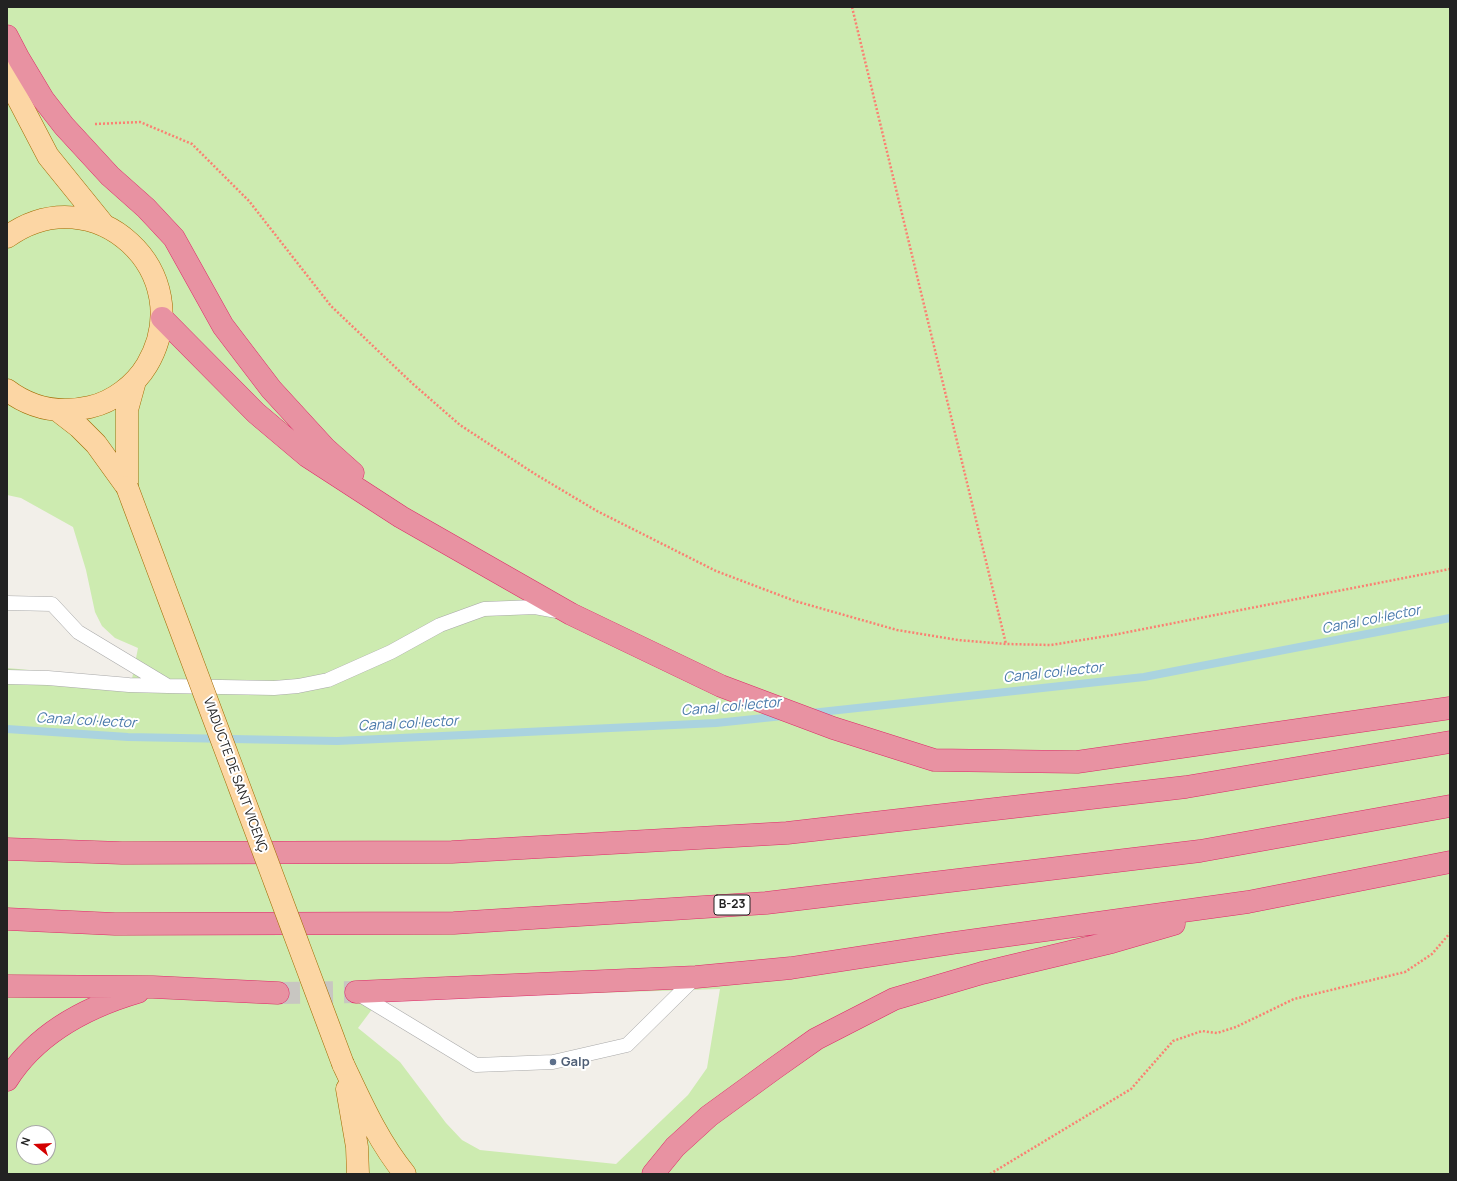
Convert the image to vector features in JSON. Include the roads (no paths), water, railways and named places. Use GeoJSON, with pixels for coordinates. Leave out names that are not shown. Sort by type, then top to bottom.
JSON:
{"type":"FeatureCollection","features":[{"type":"Feature","properties":{"kind":"highway"},"geometry":{"type":"LineString","coordinates":[[7,36],[43,98],[64,126],[110,176],[146,208],[174,238],[223,326],[271,389],[325,448],[401,517]]}},
{"type":"Feature","properties":{"kind":"highway"},"geometry":{"type":"LineString","coordinates":[[162,318],[256,413],[307,456],[401,517],[571,614],[721,686],[833,728],[934,760],[1077,762],[1450,708]]}},
{"type":"Feature","properties":{"kind":"highway"},"geometry":{"type":"LineString","coordinates":[[7,849],[122,853],[452,852],[787,833],[1186,787],[1450,742]]}},
{"type":"Feature","properties":{"kind":"highway","name":"B-23"},"geometry":{"type":"LineString","coordinates":[[7,919],[115,924],[454,923],[766,903],[1200,851],[1450,806]]}},
{"type":"Feature","properties":{"kind":"highway"},"geometry":{"type":"LineString","coordinates":[[356,992],[696,977],[791,968],[953,943],[1248,902],[1450,862]]}},
{"type":"Feature","properties":{"kind":"highway"},"geometry":{"type":"LineString","coordinates":[[653,1174],[675,1147],[709,1116],[775,1068],[816,1039],[894,999],[982,973],[1112,942],[1248,902]]}},
{"type":"Feature","properties":{"kind":"highway"},"geometry":{"type":"LineString","coordinates":[[7,986],[153,987],[258,993],[278,992]]}},
{"type":"Feature","properties":{"kind":"highway"},"geometry":{"type":"LineString","coordinates":[[7,1080],[13,1070],[32,1049],[66,1022],[130,994],[153,987]]}},
{"type":"Feature","properties":{"kind":"main road"},"geometry":{"type":"LineString","coordinates":[[7,71],[13,88],[48,156],[69,184],[103,224]]}},
{"type":"Feature","properties":{"kind":"main road"},"geometry":{"type":"LineString","coordinates":[[7,237],[28,224],[58,217],[88,219],[103,224],[120,233],[135,246],[147,262],[156,279],[161,298],[162,318],[156,346],[143,371],[135,381],[116,396],[94,406],[70,410],[57,410],[42,408],[27,402],[7,390]]}},
{"type":"Feature","properties":{"kind":"main road"},"geometry":{"type":"LineString","coordinates":[[127,487],[127,410],[135,381]]}},
{"type":"Feature","properties":{"kind":"main road"},"geometry":{"type":"LineString","coordinates":[[57,410],[79,427],[96,444],[127,487]]}},
{"type":"Feature","properties":{"kind":"main road","name":"VIADUCTE DE SANT VICENÇ"},"geometry":{"type":"LineString","coordinates":[[127,487],[343,1064]]}},
{"type":"Feature","properties":{"kind":"main road"},"geometry":{"type":"LineString","coordinates":[[343,1064],[357,1146],[358,1174]]}},
{"type":"Feature","properties":{"kind":"main road"},"geometry":{"type":"LineString","coordinates":[[343,1064],[374,1128],[386,1149],[405,1174]]}},
{"type":"Feature","properties":{"kind":"lane"},"geometry":{"type":"LineString","coordinates":[[7,603],[52,604],[78,632],[168,686]]}},
{"type":"Feature","properties":{"kind":"lane"},"geometry":{"type":"LineString","coordinates":[[7,677],[48,678],[168,686],[274,688],[328,680],[391,652],[440,625],[484,609],[535,607],[571,614]]}},
{"type":"Feature","properties":{"kind":"lane"},"geometry":{"type":"LineString","coordinates":[[356,992],[476,1065],[553,1062],[628,1045],[696,977]]}},
{"type":"Feature","properties":{"kind":"waterway","name":"Canal col·lector"},"geometry":{"type":"LineString","coordinates":[[811,713],[1144,677],[1450,618]]}},
{"type":"Feature","properties":{"kind":"waterway","name":"Canal col·lector"},"geometry":{"type":"LineString","coordinates":[[7,729],[128,737],[337,741],[716,723],[783,716]]}},
{"type":"Feature","properties":{"kind":"tunnel"},"geometry":{"type":"LineString","coordinates":[[278,993],[356,992]]}},
{"type":"Feature","properties":{"kind":"place","name":"Galp"},"geometry":{"type":"Point","coordinates":[553,1062]}}]}
